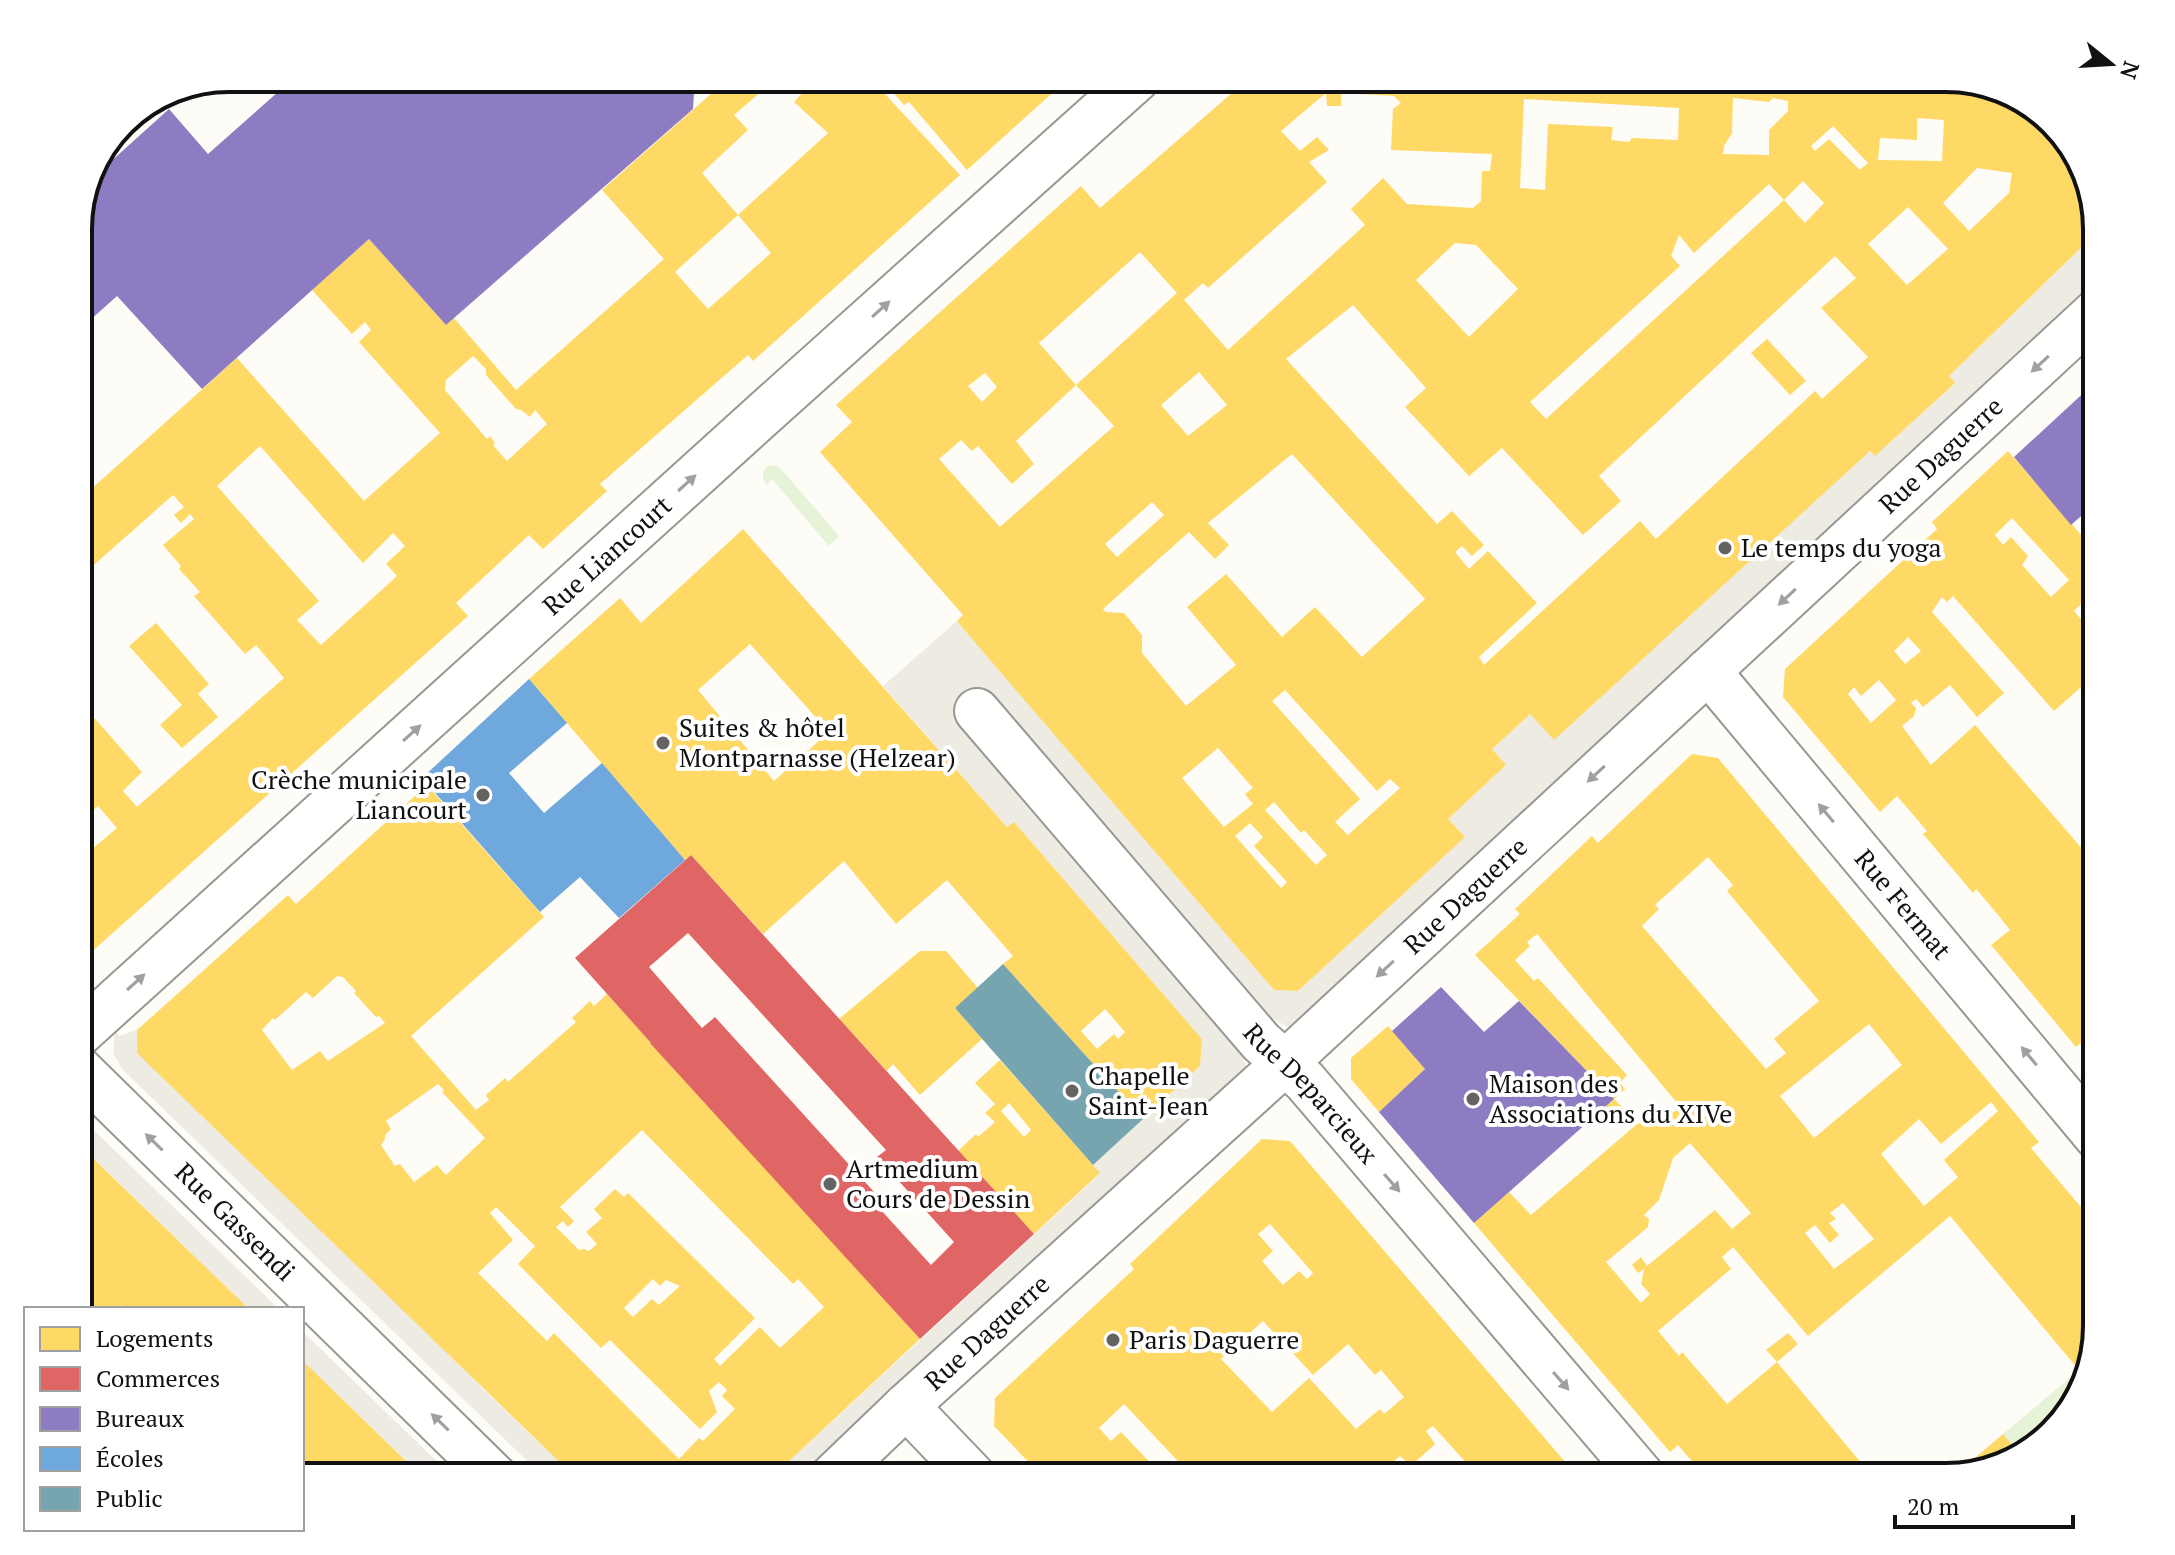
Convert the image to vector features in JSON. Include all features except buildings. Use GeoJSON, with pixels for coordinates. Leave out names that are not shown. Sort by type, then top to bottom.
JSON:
{"type":"FeatureCollection","features":[{"type":"Feature","properties":{"kind":"street","name":"Rue Liancourt"},"geometry":{"type":"LineString","coordinates":[[92,1022],[1122,92]]}},
{"type":"Feature","properties":{"kind":"street","name":"Rue Daguerre"},"geometry":{"type":"LineString","coordinates":[[847,1463],[1285,1063],[2083,324]]}},
{"type":"Feature","properties":{"kind":"street","name":"Rue Fermat"},"geometry":{"type":"LineString","coordinates":[[1708,671],[2083,1104]]}},
{"type":"Feature","properties":{"kind":"street","name":"Rue Deparcieux"},"geometry":{"type":"LineString","coordinates":[[977,711],[1261,1042],[1315,1093],[1631,1463]]}},
{"type":"Feature","properties":{"kind":"street","name":"Rue Gassendi"},"geometry":{"type":"LineString","coordinates":[[92,1082],[481,1463]]}},
{"type":"Feature","properties":{"kind":"street"},"geometry":{"type":"LineString","coordinates":[[906,1406],[961,1463]]}},
{"type":"Feature","properties":{"kind":"green space"},"geometry":{"type":"Polygon","coordinates":[[[769,465],[782,470],[839,536],[829,546],[772,479],[766,485],[763,471],[769,465]]]}},
{"type":"Feature","properties":{"kind":"green space"},"geometry":{"type":"Polygon","coordinates":[[[2074,1374],[2055,1409],[2036,1429],[2013,1445],[2003,1434],[2074,1374]]]}},
{"type":"Feature","properties":{"kind":"shaded area"},"geometry":{"type":"Polygon","coordinates":[[[2083,246],[2083,301],[1293,1030],[1244,1002],[1225,1020],[1248,1071],[821,1463],[787,1463],[1100,1174],[1093,1165],[1200,1066],[1202,1039],[1015,823],[1007,827],[883,686],[957,621],[1274,990],[1298,991],[1464,837],[1448,819],[1506,765],[1492,749],[1530,714],[1554,739],[1869,451],[1875,456],[1954,384],[1949,376],[2083,246]]]}},
{"type":"Feature","properties":{"kind":"shaded area"},"geometry":{"type":"Polygon","coordinates":[[[137,1030],[483,1389],[560,1463],[530,1463],[123,1070],[113,1053],[115,1031],[119,1036],[137,1030]]]}},
{"type":"Feature","properties":{"kind":"shaded area"},"geometry":{"type":"Polygon","coordinates":[[[92,1129],[277,1307],[247,1307],[92,1157],[92,1129]]]}},
{"type":"Feature","properties":{"kind":"shaded area"},"geometry":{"type":"Polygon","coordinates":[[[304,1333],[439,1463],[409,1463],[304,1362],[304,1333]]]}},
{"type":"Feature","properties":{"kind":"place","name":"Le temps du yoga"},"geometry":{"type":"Point","coordinates":[1725,548]}},
{"type":"Feature","properties":{"kind":"place","name":"Suites & hôtel Montparnasse (Helzear)"},"geometry":{"type":"Point","coordinates":[663,743]}},
{"type":"Feature","properties":{"kind":"place","name":"Crèche municipale Liancourt"},"geometry":{"type":"Point","coordinates":[483,795]}},
{"type":"Feature","properties":{"kind":"place","name":"Chapelle Saint-Jean"},"geometry":{"type":"Point","coordinates":[1072,1091]}},
{"type":"Feature","properties":{"kind":"place","name":"Maison des Associations du XIVe"},"geometry":{"type":"Point","coordinates":[1473,1099]}},
{"type":"Feature","properties":{"kind":"place","name":"Artmedium Cours de Dessin"},"geometry":{"type":"Point","coordinates":[830,1184]}},
{"type":"Feature","properties":{"kind":"place","name":"Paris Daguerre"},"geometry":{"type":"Point","coordinates":[1113,1340]}}]}
